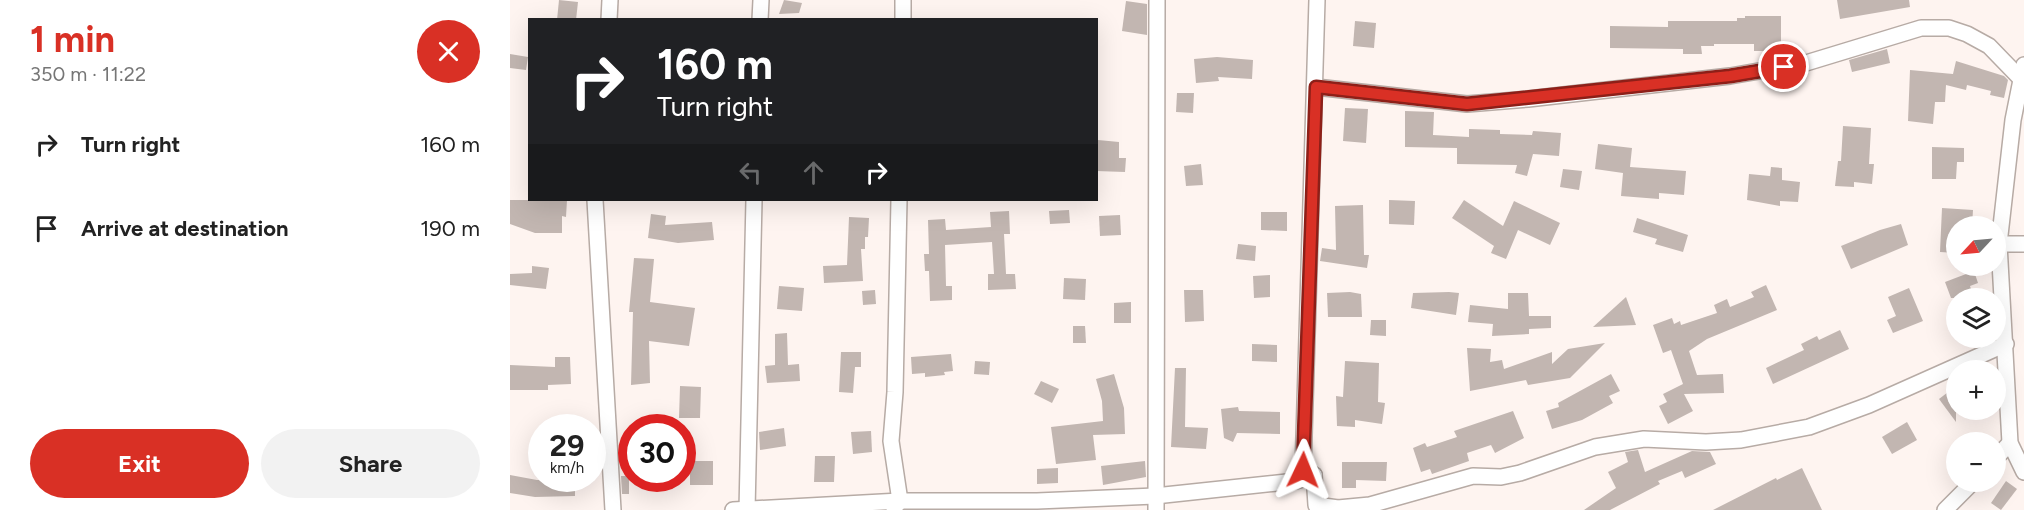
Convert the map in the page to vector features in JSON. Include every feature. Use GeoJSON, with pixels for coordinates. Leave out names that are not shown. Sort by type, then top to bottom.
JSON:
{"type":"FeatureCollection","features":[{"type":"Feature","properties":{"kind":"street"},"geometry":{"type":"LineString","coordinates":[[609,18],[610,0]]}},
{"type":"Feature","properties":{"kind":"street"},"geometry":{"type":"LineString","coordinates":[[760,0],[760,18]]}},
{"type":"Feature","properties":{"kind":"street"},"geometry":{"type":"LineString","coordinates":[[903,0],[903,18]]}},
{"type":"Feature","properties":{"kind":"street"},"geometry":{"type":"LineString","coordinates":[[1156,503],[1157,0]]}},
{"type":"Feature","properties":{"kind":"street"},"geometry":{"type":"LineString","coordinates":[[1314,475],[1303,470],[1317,0]]}},
{"type":"Feature","properties":{"kind":"street"},"geometry":{"type":"LineString","coordinates":[[1316,87],[1467,104],[1528,99],[1730,76],[1806,63],[1921,28],[1949,28],[1967,34],[1989,46],[2023,72],[2013,120],[2002,216]]}},
{"type":"Feature","properties":{"kind":"street"},"geometry":{"type":"LineString","coordinates":[[595,201],[613,510]]}},
{"type":"Feature","properties":{"kind":"street"},"geometry":{"type":"LineString","coordinates":[[747,510],[754,201]]}},
{"type":"Feature","properties":{"kind":"street"},"geometry":{"type":"LineString","coordinates":[[896,506],[891,441],[895,392],[899,201]]}},
{"type":"Feature","properties":{"kind":"street"},"geometry":{"type":"LineString","coordinates":[[2006,244],[2024,244]]}},
{"type":"Feature","properties":{"kind":"street"},"geometry":{"type":"LineString","coordinates":[[2006,344],[2010,443],[2024,472]]}},
{"type":"Feature","properties":{"kind":"street"},"geometry":{"type":"LineString","coordinates":[[1316,505],[1338,508],[1370,505],[1473,476],[1501,477],[1520,473],[1596,447],[1644,439],[1706,442],[1741,440],[1809,427],[1869,405],[1997,348]]}},
{"type":"Feature","properties":{"kind":"street"},"geometry":{"type":"LineString","coordinates":[[2006,447],[2010,443]]}},
{"type":"Feature","properties":{"kind":"street"},"geometry":{"type":"LineString","coordinates":[[733,510],[1156,503],[1296,481],[1314,475]]}},
{"type":"Feature","properties":{"kind":"street"},"geometry":{"type":"LineString","coordinates":[[1314,475],[1316,505]]}},
{"type":"Feature","properties":{"kind":"street"},"geometry":{"type":"LineString","coordinates":[[1945,510],[1963,492]]}},
{"type":"Feature","properties":{"kind":"street"},"geometry":{"type":"LineString","coordinates":[[1316,505],[1337,510]]}},
{"type":"Feature","properties":{"kind":"building"},"geometry":{"type":"Polygon","coordinates":[[[559,0],[578,2],[576,18],[557,18],[559,0]]]}},
{"type":"Feature","properties":{"kind":"building"},"geometry":{"type":"Polygon","coordinates":[[[784,0],[802,3],[799,13],[779,14],[784,0]]]}},
{"type":"Feature","properties":{"kind":"building"},"geometry":{"type":"Polygon","coordinates":[[[1837,0],[1909,0],[1910,7],[1840,19],[1837,0]]]}},
{"type":"Feature","properties":{"kind":"building"},"geometry":{"type":"Polygon","coordinates":[[[1126,1],[1147,4],[1147,35],[1122,31],[1126,1]]]}},
{"type":"Feature","properties":{"kind":"building"},"geometry":{"type":"Polygon","coordinates":[[[1745,16],[1781,16],[1781,44],[1773,44],[1773,51],[1754,51],[1754,44],[1714,44],[1714,46],[1701,46],[1702,54],[1683,54],[1683,49],[1610,48],[1610,26],[1668,27],[1668,21],[1737,21],[1737,18],[1745,18],[1745,16]]]}},
{"type":"Feature","properties":{"kind":"building"},"geometry":{"type":"Polygon","coordinates":[[[1355,21],[1376,23],[1374,48],[1353,46],[1355,21]]]}},
{"type":"Feature","properties":{"kind":"building"},"geometry":{"type":"Polygon","coordinates":[[[1887,49],[1890,63],[1852,72],[1849,60],[1887,49]]]}},
{"type":"Feature","properties":{"kind":"building"},"geometry":{"type":"Polygon","coordinates":[[[510,54],[528,57],[526,70],[510,68],[510,54]]]}},
{"type":"Feature","properties":{"kind":"building"},"geometry":{"type":"Polygon","coordinates":[[[1217,57],[1253,60],[1252,79],[1218,77],[1219,81],[1196,83],[1194,59],[1217,57]]]}},
{"type":"Feature","properties":{"kind":"building"},"geometry":{"type":"Polygon","coordinates":[[[1956,61],[2004,76],[2008,80],[2004,98],[1990,95],[1991,91],[1967,85],[1966,90],[1946,85],[1945,102],[1935,102],[1933,124],[1908,121],[1910,70],[1953,74],[1956,61]]]}},
{"type":"Feature","properties":{"kind":"building"},"geometry":{"type":"Polygon","coordinates":[[[1177,93],[1194,93],[1193,113],[1176,112],[1177,93]]]}},
{"type":"Feature","properties":{"kind":"building"},"geometry":{"type":"Polygon","coordinates":[[[1345,108],[1368,109],[1366,143],[1343,141],[1345,108]]]}},
{"type":"Feature","properties":{"kind":"building"},"geometry":{"type":"Polygon","coordinates":[[[1405,111],[1434,112],[1433,135],[1469,137],[1469,129],[1500,130],[1500,134],[1532,135],[1533,131],[1561,133],[1559,156],[1533,154],[1527,176],[1515,173],[1517,165],[1457,164],[1457,148],[1405,147],[1405,111]]]}},
{"type":"Feature","properties":{"kind":"building"},"geometry":{"type":"Polygon","coordinates":[[[1843,126],[1871,128],[1869,164],[1874,164],[1872,184],[1854,182],[1854,187],[1835,186],[1838,161],[1841,161],[1843,126]]]}},
{"type":"Feature","properties":{"kind":"building"},"geometry":{"type":"Polygon","coordinates":[[[1098,140],[1119,142],[1119,158],[1126,158],[1125,172],[1098,171],[1098,140]]]}},
{"type":"Feature","properties":{"kind":"building"},"geometry":{"type":"Polygon","coordinates":[[[1598,144],[1632,148],[1630,167],[1686,171],[1684,195],[1659,193],[1659,199],[1621,196],[1623,173],[1595,169],[1598,144]]]}},
{"type":"Feature","properties":{"kind":"building"},"geometry":{"type":"Polygon","coordinates":[[[1932,147],[1964,148],[1964,162],[1957,162],[1956,179],[1932,179],[1932,147]]]}},
{"type":"Feature","properties":{"kind":"building"},"geometry":{"type":"Polygon","coordinates":[[[1201,164],[1203,185],[1186,186],[1184,166],[1201,164]]]}},
{"type":"Feature","properties":{"kind":"building"},"geometry":{"type":"Polygon","coordinates":[[[1771,167],[1782,168],[1782,180],[1800,182],[1798,202],[1780,201],[1780,206],[1747,200],[1749,174],[1770,176],[1771,167]]]}},
{"type":"Feature","properties":{"kind":"building"},"geometry":{"type":"Polygon","coordinates":[[[1563,169],[1582,171],[1579,190],[1560,187],[1563,169]]]}},
{"type":"Feature","properties":{"kind":"building"},"geometry":{"type":"Polygon","coordinates":[[[510,200],[567,201],[566,217],[562,216],[562,233],[535,233],[510,224],[510,200]]]}},
{"type":"Feature","properties":{"kind":"building"},"geometry":{"type":"Polygon","coordinates":[[[1389,200],[1415,201],[1414,225],[1389,224],[1389,200]]]}},
{"type":"Feature","properties":{"kind":"building"},"geometry":{"type":"Polygon","coordinates":[[[1464,200],[1503,226],[1514,201],[1560,223],[1550,245],[1518,230],[1506,259],[1491,253],[1494,246],[1452,218],[1464,200]]]}},
{"type":"Feature","properties":{"kind":"building"},"geometry":{"type":"Polygon","coordinates":[[[1363,205],[1364,255],[1369,255],[1367,268],[1320,261],[1322,248],[1336,250],[1335,206],[1363,205]]]}},
{"type":"Feature","properties":{"kind":"building"},"geometry":{"type":"Polygon","coordinates":[[[1942,208],[1973,210],[1973,216],[1946,216],[1946,252],[1940,252],[1942,208]]]}},
{"type":"Feature","properties":{"kind":"building"},"geometry":{"type":"Polygon","coordinates":[[[1069,210],[1070,223],[1050,224],[1049,211],[1069,210]]]}},
{"type":"Feature","properties":{"kind":"building"},"geometry":{"type":"Polygon","coordinates":[[[1009,211],[1010,234],[1004,234],[1006,274],[1015,274],[1016,289],[988,290],[988,274],[994,274],[992,242],[945,245],[946,286],[952,286],[952,300],[930,301],[929,271],[925,271],[924,254],[929,254],[928,220],[945,219],[946,230],[991,227],[990,212],[1009,211]]]}},
{"type":"Feature","properties":{"kind":"building"},"geometry":{"type":"Polygon","coordinates":[[[1261,212],[1287,212],[1287,231],[1261,230],[1261,212]]]}},
{"type":"Feature","properties":{"kind":"building"},"geometry":{"type":"Polygon","coordinates":[[[651,214],[666,216],[665,225],[712,222],[714,240],[678,243],[648,238],[651,214]]]}},
{"type":"Feature","properties":{"kind":"building"},"geometry":{"type":"Polygon","coordinates":[[[1120,215],[1121,235],[1100,236],[1099,216],[1120,215]]]}},
{"type":"Feature","properties":{"kind":"building"},"geometry":{"type":"Polygon","coordinates":[[[849,217],[869,218],[865,249],[861,249],[863,281],[824,283],[823,266],[847,265],[849,217]]]}},
{"type":"Feature","properties":{"kind":"building"},"geometry":{"type":"Polygon","coordinates":[[[1637,218],[1688,235],[1683,252],[1655,244],[1657,239],[1633,232],[1637,218]]]}},
{"type":"Feature","properties":{"kind":"building"},"geometry":{"type":"Polygon","coordinates":[[[1901,224],[1908,245],[1851,269],[1841,246],[1901,224]]]}},
{"type":"Feature","properties":{"kind":"building"},"geometry":{"type":"Polygon","coordinates":[[[1238,244],[1256,246],[1255,261],[1236,259],[1238,244]]]}},
{"type":"Feature","properties":{"kind":"building"},"geometry":{"type":"Polygon","coordinates":[[[634,258],[654,259],[650,302],[695,308],[689,346],[649,341],[650,383],[631,385],[633,312],[629,312],[634,258]]]}},
{"type":"Feature","properties":{"kind":"building"},"geometry":{"type":"Polygon","coordinates":[[[532,266],[549,268],[546,289],[510,285],[510,274],[532,273],[532,266]]]}},
{"type":"Feature","properties":{"kind":"building"},"geometry":{"type":"Polygon","coordinates":[[[1270,275],[1270,297],[1254,298],[1253,276],[1270,275]]]}},
{"type":"Feature","properties":{"kind":"building"},"geometry":{"type":"Polygon","coordinates":[[[1961,276],[1976,276],[1978,283],[1970,286],[1971,288],[1947,288],[1945,282],[1961,276]]]}},
{"type":"Feature","properties":{"kind":"building"},"geometry":{"type":"Polygon","coordinates":[[[1064,278],[1086,279],[1085,300],[1063,299],[1064,278]]]}},
{"type":"Feature","properties":{"kind":"building"},"geometry":{"type":"Polygon","coordinates":[[[1766,285],[1777,310],[1707,339],[1689,351],[1697,375],[1723,374],[1724,393],[1684,394],[1693,411],[1668,424],[1659,406],[1667,402],[1663,394],[1683,384],[1671,350],[1663,353],[1653,325],[1672,318],[1674,324],[1680,321],[1681,325],[1717,313],[1714,305],[1727,299],[1730,307],[1754,297],[1751,292],[1766,285]]]}},
{"type":"Feature","properties":{"kind":"building"},"geometry":{"type":"Polygon","coordinates":[[[779,286],[804,288],[802,311],[777,309],[779,286]]]}},
{"type":"Feature","properties":{"kind":"building"},"geometry":{"type":"Polygon","coordinates":[[[1909,288],[1923,321],[1893,333],[1887,320],[1896,316],[1888,297],[1909,288]]]}},
{"type":"Feature","properties":{"kind":"building"},"geometry":{"type":"Polygon","coordinates":[[[875,290],[876,304],[863,305],[862,291],[875,290]]]}},
{"type":"Feature","properties":{"kind":"building"},"geometry":{"type":"Polygon","coordinates":[[[1184,290],[1203,290],[1204,321],[1185,322],[1184,290]]]}},
{"type":"Feature","properties":{"kind":"building"},"geometry":{"type":"Polygon","coordinates":[[[1327,293],[1361,294],[1362,317],[1328,317],[1327,293]]]}},
{"type":"Feature","properties":{"kind":"building"},"geometry":{"type":"Polygon","coordinates":[[[1413,293],[1459,293],[1456,315],[1411,308],[1413,293]]]}},
{"type":"Feature","properties":{"kind":"building"},"geometry":{"type":"Polygon","coordinates":[[[1508,293],[1528,293],[1529,316],[1551,316],[1551,328],[1529,329],[1529,334],[1492,336],[1493,324],[1468,322],[1470,305],[1508,309],[1508,293]]]}},
{"type":"Feature","properties":{"kind":"building"},"geometry":{"type":"Polygon","coordinates":[[[1626,297],[1636,325],[1593,327],[1626,297]]]}},
{"type":"Feature","properties":{"kind":"building"},"geometry":{"type":"Polygon","coordinates":[[[1131,302],[1131,323],[1114,323],[1114,303],[1131,302]]]}},
{"type":"Feature","properties":{"kind":"building"},"geometry":{"type":"Polygon","coordinates":[[[1371,320],[1386,320],[1386,336],[1370,335],[1371,320]]]}},
{"type":"Feature","properties":{"kind":"building"},"geometry":{"type":"Polygon","coordinates":[[[1073,326],[1085,326],[1086,343],[1073,343],[1073,326]]]}},
{"type":"Feature","properties":{"kind":"building"},"geometry":{"type":"Polygon","coordinates":[[[1840,330],[1849,349],[1773,384],[1766,368],[1804,350],[1801,344],[1817,336],[1819,340],[1840,330]]]}},
{"type":"Feature","properties":{"kind":"building"},"geometry":{"type":"Polygon","coordinates":[[[787,333],[788,365],[799,364],[800,381],[767,383],[765,366],[775,365],[775,334],[787,333]]]}},
{"type":"Feature","properties":{"kind":"building"},"geometry":{"type":"Polygon","coordinates":[[[1605,343],[1570,378],[1528,385],[1526,380],[1470,391],[1467,348],[1491,349],[1490,362],[1502,360],[1504,369],[1552,352],[1552,364],[1568,349],[1605,343]]]}},
{"type":"Feature","properties":{"kind":"building"},"geometry":{"type":"Polygon","coordinates":[[[1252,344],[1277,345],[1277,362],[1252,361],[1252,344]]]}},
{"type":"Feature","properties":{"kind":"building"},"geometry":{"type":"Polygon","coordinates":[[[841,352],[861,352],[861,367],[855,367],[853,393],[839,392],[841,352]]]}},
{"type":"Feature","properties":{"kind":"building"},"geometry":{"type":"Polygon","coordinates":[[[951,354],[953,371],[944,372],[945,375],[925,377],[925,373],[912,374],[911,357],[951,354]]]}},
{"type":"Feature","properties":{"kind":"building"},"geometry":{"type":"Polygon","coordinates":[[[555,357],[570,357],[571,384],[548,385],[548,390],[510,390],[510,365],[555,367],[555,357]]]}},
{"type":"Feature","properties":{"kind":"building"},"geometry":{"type":"Polygon","coordinates":[[[975,361],[990,362],[989,375],[974,374],[975,361]]]}},
{"type":"Feature","properties":{"kind":"building"},"geometry":{"type":"Polygon","coordinates":[[[1345,361],[1379,363],[1378,402],[1385,403],[1382,424],[1355,420],[1355,427],[1337,426],[1336,396],[1343,397],[1345,361]]]}},
{"type":"Feature","properties":{"kind":"building"},"geometry":{"type":"Polygon","coordinates":[[[1175,368],[1186,368],[1185,427],[1208,428],[1206,449],[1171,447],[1175,368]]]}},
{"type":"Feature","properties":{"kind":"building"},"geometry":{"type":"Polygon","coordinates":[[[1114,374],[1124,408],[1125,434],[1093,435],[1096,460],[1056,464],[1051,427],[1103,421],[1102,401],[1096,379],[1114,374]]]}},
{"type":"Feature","properties":{"kind":"building"},"geometry":{"type":"Polygon","coordinates":[[[1611,374],[1620,391],[1609,396],[1613,403],[1582,420],[1552,429],[1546,411],[1559,407],[1558,403],[1611,374]]]}},
{"type":"Feature","properties":{"kind":"building"},"geometry":{"type":"Polygon","coordinates":[[[1041,381],[1059,389],[1052,403],[1034,394],[1041,381]]]}},
{"type":"Feature","properties":{"kind":"building"},"geometry":{"type":"Polygon","coordinates":[[[680,386],[701,387],[700,418],[696,418],[696,414],[679,414],[680,386]]]}},
{"type":"Feature","properties":{"kind":"building"},"geometry":{"type":"Polygon","coordinates":[[[1946,394],[1946,408],[1939,399],[1946,394]]]}},
{"type":"Feature","properties":{"kind":"building"},"geometry":{"type":"Polygon","coordinates":[[[1238,407],[1239,411],[1280,412],[1280,434],[1237,433],[1233,442],[1224,438],[1221,409],[1238,407]]]}},
{"type":"Feature","properties":{"kind":"building"},"geometry":{"type":"Polygon","coordinates":[[[1513,411],[1524,438],[1495,453],[1491,445],[1467,453],[1469,461],[1432,474],[1430,469],[1421,472],[1413,448],[1425,443],[1427,447],[1457,437],[1454,431],[1513,411]]]}},
{"type":"Feature","properties":{"kind":"building"},"geometry":{"type":"Polygon","coordinates":[[[1907,422],[1917,440],[1892,454],[1882,437],[1907,422]]]}},
{"type":"Feature","properties":{"kind":"building"},"geometry":{"type":"Polygon","coordinates":[[[784,428],[786,446],[760,450],[759,432],[784,428]]]}},
{"type":"Feature","properties":{"kind":"building"},"geometry":{"type":"Polygon","coordinates":[[[871,431],[872,452],[853,454],[851,432],[871,431]]]}},
{"type":"Feature","properties":{"kind":"building"},"geometry":{"type":"Polygon","coordinates":[[[1638,450],[1645,472],[1692,451],[1710,452],[1716,464],[1685,478],[1682,471],[1658,481],[1660,484],[1610,510],[1584,510],[1616,488],[1608,472],[1628,462],[1625,452],[1638,450]]]}},
{"type":"Feature","properties":{"kind":"building"},"geometry":{"type":"Polygon","coordinates":[[[815,456],[835,456],[834,482],[814,482],[815,456]]]}},
{"type":"Feature","properties":{"kind":"building"},"geometry":{"type":"Polygon","coordinates":[[[696,461],[713,461],[713,485],[696,485],[696,461]]]}},
{"type":"Feature","properties":{"kind":"building"},"geometry":{"type":"Polygon","coordinates":[[[1145,461],[1146,477],[1103,485],[1101,466],[1145,461]]]}},
{"type":"Feature","properties":{"kind":"building"},"geometry":{"type":"Polygon","coordinates":[[[1342,462],[1387,462],[1386,481],[1356,480],[1356,488],[1342,488],[1342,462]]]}},
{"type":"Feature","properties":{"kind":"building"},"geometry":{"type":"Polygon","coordinates":[[[1058,468],[1058,483],[1037,484],[1037,469],[1058,468]]]}},
{"type":"Feature","properties":{"kind":"building"},"geometry":{"type":"Polygon","coordinates":[[[1802,468],[1822,510],[1713,510],[1776,478],[1777,480],[1802,468]]]}},
{"type":"Feature","properties":{"kind":"building"},"geometry":{"type":"Polygon","coordinates":[[[510,475],[528,478],[528,492],[575,492],[575,496],[535,497],[510,493],[510,475]]]}},
{"type":"Feature","properties":{"kind":"building"},"geometry":{"type":"Polygon","coordinates":[[[2006,481],[2017,489],[2001,510],[1991,503],[1998,492],[2006,492],[2006,481]]]}},
{"type":"Feature","properties":{"kind":"route"},"geometry":{"type":"LineString","coordinates":[[1303,470],[1316,87],[1467,104],[1730,76],[1784,67]]}}]}
